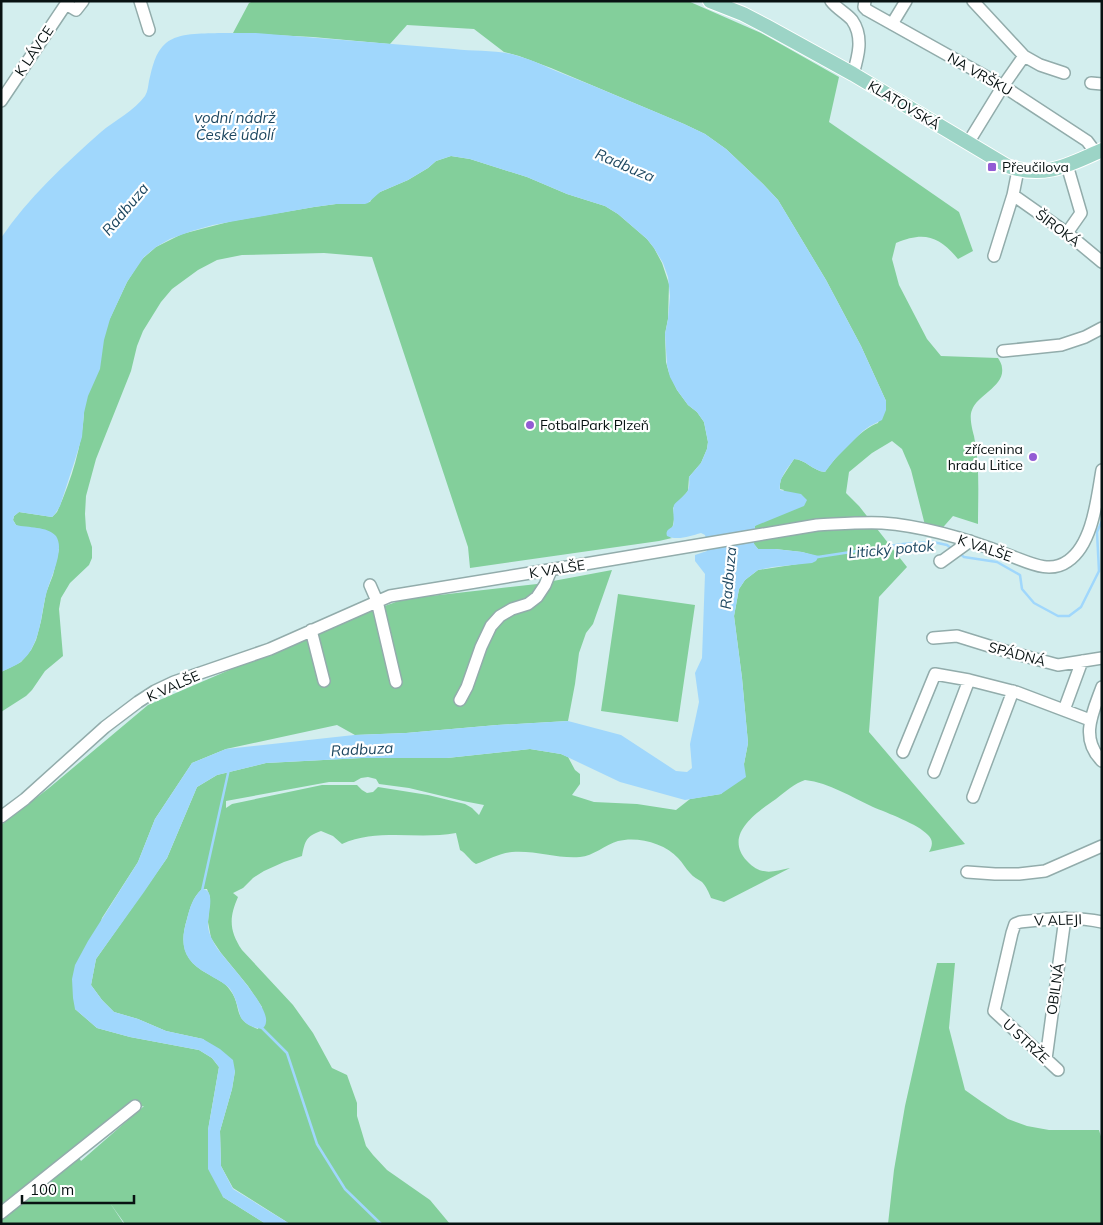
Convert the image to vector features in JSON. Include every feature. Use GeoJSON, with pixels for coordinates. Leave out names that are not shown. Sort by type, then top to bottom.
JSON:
{"type":"FeatureCollection","features":[{"type":"Feature","properties":{"kind":"main road","name":"KLATOVSKÁ"},"geometry":{"type":"LineString","coordinates":[[710,1],[756,20],[853,74],[998,162],[1018,170],[1042,172],[1053,170],[1099,151]]}},
{"type":"Feature","properties":{"kind":"street"},"geometry":{"type":"LineString","coordinates":[[67,3],[76,10],[83,1]]}},
{"type":"Feature","properties":{"kind":"street"},"geometry":{"type":"LineString","coordinates":[[140,1],[149,30]]}},
{"type":"Feature","properties":{"kind":"street"},"geometry":{"type":"LineString","coordinates":[[831,1],[852,20],[858,33],[860,43],[853,74]]}},
{"type":"Feature","properties":{"kind":"street","name":"NA VRŠKU"},"geometry":{"type":"LineString","coordinates":[[865,1],[864,7],[866,10],[1003,86],[1087,140],[1099,151]]}},
{"type":"Feature","properties":{"kind":"street"},"geometry":{"type":"LineString","coordinates":[[892,24],[906,1]]}},
{"type":"Feature","properties":{"kind":"street"},"geometry":{"type":"LineString","coordinates":[[973,1],[1024,56],[1040,65],[1064,73]]}},
{"type":"Feature","properties":{"kind":"street","name":"K LÁVCE"},"geometry":{"type":"LineString","coordinates":[[1,101],[67,3]]}},
{"type":"Feature","properties":{"kind":"street"},"geometry":{"type":"LineString","coordinates":[[968,143],[1024,56]]}},
{"type":"Feature","properties":{"kind":"street"},"geometry":{"type":"LineString","coordinates":[[1067,165],[1081,213],[1067,233]]}},
{"type":"Feature","properties":{"kind":"street"},"geometry":{"type":"LineString","coordinates":[[994,256],[1018,170]]}},
{"type":"Feature","properties":{"kind":"street","name":"ŠIROKÁ"},"geometry":{"type":"LineString","coordinates":[[1012,195],[1067,233],[1102,262]]}},
{"type":"Feature","properties":{"kind":"street"},"geometry":{"type":"LineString","coordinates":[[1003,351],[1061,345],[1102,328]]}},
{"type":"Feature","properties":{"kind":"street","name":"K VALŠE"},"geometry":{"type":"LineString","coordinates":[[1,816],[25,799],[105,727],[156,691],[174,682],[270,649],[390,596],[818,525],[852,523],[883,523],[926,530],[970,541],[1033,565],[1052,568],[1068,562],[1084,544],[1097,500],[1102,470]]}},
{"type":"Feature","properties":{"kind":"street"},"geometry":{"type":"LineString","coordinates":[[940,561],[942,562],[970,541]]}},
{"type":"Feature","properties":{"kind":"street"},"geometry":{"type":"LineString","coordinates":[[460,700],[491,626],[500,616],[512,609],[528,604],[538,597],[551,570]]}},
{"type":"Feature","properties":{"kind":"street"},"geometry":{"type":"LineString","coordinates":[[370,585],[377,601],[396,682]]}},
{"type":"Feature","properties":{"kind":"street"},"geometry":{"type":"LineString","coordinates":[[311,630],[324,681]]}},
{"type":"Feature","properties":{"kind":"street","name":"SPÁDNÁ"},"geometry":{"type":"LineString","coordinates":[[933,638],[957,636],[1058,665],[1102,658]]}},
{"type":"Feature","properties":{"kind":"street"},"geometry":{"type":"LineString","coordinates":[[1064,710],[1082,661]]}},
{"type":"Feature","properties":{"kind":"street"},"geometry":{"type":"LineString","coordinates":[[903,752],[935,674],[1013,691],[1090,720]]}},
{"type":"Feature","properties":{"kind":"street"},"geometry":{"type":"LineString","coordinates":[[934,772],[969,680]]}},
{"type":"Feature","properties":{"kind":"street"},"geometry":{"type":"LineString","coordinates":[[1102,686],[1090,720],[1089,738],[1096,754],[1102,761]]}},
{"type":"Feature","properties":{"kind":"street"},"geometry":{"type":"LineString","coordinates":[[973,797],[1013,691]]}},
{"type":"Feature","properties":{"kind":"street"},"geometry":{"type":"LineString","coordinates":[[966,872],[1019,874],[1045,871],[1102,846]]}},
{"type":"Feature","properties":{"kind":"street","name":"V ALEJI"},"geometry":{"type":"LineString","coordinates":[[1015,924],[1065,918],[1102,922]]}},
{"type":"Feature","properties":{"kind":"street","name":"OBILNÁ"},"geometry":{"type":"LineString","coordinates":[[1046,1059],[1065,918]]}},
{"type":"Feature","properties":{"kind":"street","name":"U STRŽE"},"geometry":{"type":"LineString","coordinates":[[1015,924],[994,1011],[1058,1070]]}},
{"type":"Feature","properties":{"kind":"street"},"geometry":{"type":"LineString","coordinates":[[1,1213],[135,1106]]}},
{"type":"Feature","properties":{"kind":"green space"},"geometry":{"type":"Polygon","coordinates":[[[253,1],[688,1],[761,33],[839,77],[829,122],[959,212],[973,251],[958,259],[944,245],[930,238],[915,237],[896,243],[892,259],[899,285],[927,339],[941,356],[998,358],[1002,367],[1002,374],[999,380],[979,400],[971,413],[978,469],[978,524],[953,516],[938,533],[926,529],[911,470],[902,449],[892,441],[872,453],[849,472],[846,493],[859,506],[907,567],[879,597],[869,732],[965,844],[929,852],[932,841],[928,835],[917,827],[832,787],[805,780],[790,788],[760,811],[740,834],[741,851],[752,866],[767,872],[790,868],[724,902],[711,898],[702,882],[691,874],[680,860],[666,848],[650,842],[634,839],[618,841],[590,855],[580,857],[512,852],[498,855],[476,864],[460,850],[456,833],[442,835],[384,835],[356,839],[342,844],[333,836],[321,831],[309,837],[304,846],[302,856],[264,871],[243,888],[233,893],[238,897],[233,911],[232,924],[238,943],[242,950],[293,1005],[313,1033],[332,1068],[347,1075],[357,1103],[357,1116],[366,1146],[387,1170],[430,1200],[450,1224],[290,1224],[233,1188],[221,1166],[220,1131],[235,1071],[203,1039],[166,1031],[138,1019],[114,1012],[91,985],[96,959],[167,858],[197,787],[217,775],[266,763],[362,758],[447,758],[530,749],[568,757],[575,770],[580,774],[580,784],[572,795],[594,802],[637,804],[676,810],[690,799],[721,794],[744,764],[748,743],[734,616],[739,589],[745,580],[758,570],[798,564],[819,557],[802,552],[758,549],[754,544],[755,526],[784,490],[780,489],[781,479],[794,459],[825,472],[849,444],[864,431],[878,423],[886,401],[861,346],[826,280],[778,200],[726,149],[705,134],[551,68],[504,52],[474,29],[407,25],[390,44],[313,37],[233,33],[249,3],[253,1]],[[368,777],[354,782],[329,782],[226,801],[226,808],[232,804],[322,785],[357,785],[367,793],[373,792],[378,787],[428,795],[465,804],[479,815],[484,805],[409,788],[379,784],[376,779],[368,777]],[[202,889],[194,899],[187,919],[184,937],[185,951],[193,964],[228,987],[234,996],[241,1017],[244,1021],[258,1029],[262,1007],[211,938],[208,922],[210,897],[207,889],[202,889]]]}},
{"type":"Feature","properties":{"kind":"green space"},"geometry":{"type":"Polygon","coordinates":[[[451,156],[470,159],[527,177],[567,194],[605,206],[618,214],[647,239],[654,248],[662,263],[669,284],[668,319],[665,334],[666,362],[669,373],[677,390],[704,422],[708,442],[701,463],[689,477],[688,491],[673,508],[674,520],[670,537],[672,538],[470,568],[468,547],[372,257],[324,253],[242,255],[217,260],[198,270],[172,289],[161,302],[143,331],[131,371],[96,459],[86,496],[86,529],[92,547],[92,558],[89,565],[70,583],[61,598],[59,609],[63,656],[45,671],[26,696],[1,712],[1,672],[21,662],[31,650],[36,640],[46,593],[53,575],[59,549],[16,525],[13,520],[14,516],[19,512],[52,517],[57,512],[75,463],[83,425],[84,413],[68,408],[127,282],[141,260],[156,247],[182,234],[232,221],[314,207],[370,202],[380,192],[408,180],[436,161],[451,156]]]}},
{"type":"Feature","properties":{"kind":"green space"},"geometry":{"type":"Polygon","coordinates":[[[612,570],[593,624],[586,633],[579,653],[568,721],[355,735],[337,725],[226,749],[192,763],[155,819],[138,862],[102,918],[75,1009],[97,1028],[130,1037],[199,1050],[212,1058],[219,1067],[208,1130],[223,1197],[266,1224],[125,1224],[110,1203],[124,1224],[1,1224],[1,825],[49,788],[148,705],[341,622],[404,599],[537,584],[612,570]],[[144,1106],[76,1153],[81,1161],[144,1106]]]}},
{"type":"Feature","properties":{"kind":"green space"},"geometry":{"type":"Polygon","coordinates":[[[618,594],[695,605],[678,722],[601,711],[618,594]]]}},
{"type":"Feature","properties":{"kind":"green space"},"geometry":{"type":"Polygon","coordinates":[[[937,963],[955,963],[949,1028],[965,1090],[1008,1119],[1027,1126],[1049,1130],[1099,1130],[1102,1140],[1102,1224],[888,1224],[894,1170],[905,1106],[937,963]]]}},
{"type":"Feature","properties":{"kind":"water","name":"vodní nádrž České údolí"},"geometry":{"type":"Polygon","coordinates":[[[256,33],[510,54],[534,62],[705,134],[726,149],[778,200],[826,280],[861,346],[886,401],[886,410],[882,420],[863,431],[835,459],[825,472],[794,459],[782,478],[780,490],[801,494],[807,500],[804,506],[755,526],[754,544],[758,549],[802,552],[819,556],[812,563],[758,570],[745,580],[739,589],[734,616],[748,743],[744,764],[746,777],[721,794],[685,800],[620,782],[561,754],[530,749],[447,758],[362,758],[266,763],[217,775],[197,787],[167,858],[96,959],[91,985],[114,1012],[138,1019],[166,1031],[203,1039],[220,1049],[233,1060],[235,1071],[232,1089],[220,1131],[221,1166],[233,1189],[290,1224],[266,1224],[223,1197],[208,1169],[208,1130],[219,1067],[212,1058],[199,1050],[130,1037],[97,1028],[75,1009],[72,979],[75,965],[138,862],[155,819],[192,763],[226,749],[354,735],[568,721],[621,735],[676,771],[687,772],[692,768],[690,744],[699,702],[695,673],[702,658],[705,574],[695,561],[695,555],[707,551],[707,542],[705,535],[701,533],[680,538],[667,536],[667,532],[673,526],[674,505],[688,489],[689,477],[701,463],[708,442],[704,422],[697,412],[688,405],[670,377],[667,365],[665,334],[670,296],[668,277],[663,263],[647,239],[618,214],[605,206],[567,194],[527,177],[470,159],[451,156],[436,161],[408,180],[380,192],[365,204],[336,204],[314,207],[213,225],[192,231],[170,239],[156,247],[144,257],[127,282],[110,319],[104,340],[100,369],[88,396],[82,437],[60,506],[52,517],[19,512],[14,516],[13,520],[16,525],[48,530],[56,536],[59,553],[45,598],[35,643],[22,661],[1,672],[1,238],[35,195],[61,169],[101,132],[141,101],[147,92],[151,71],[157,56],[166,43],[184,35],[256,33]]]}},
{"type":"Feature","properties":{"kind":"water"},"geometry":{"type":"Polygon","coordinates":[[[202,889],[207,890],[210,898],[208,926],[211,938],[261,1006],[266,1022],[262,1029],[245,1023],[241,1018],[237,1003],[230,989],[193,964],[185,951],[183,937],[188,915],[194,899],[202,889]]]}},
{"type":"Feature","properties":{"kind":"waterway","name":"Litický potok"},"geometry":{"type":"LineString","coordinates":[[959,553],[964,557],[997,562],[1020,575],[1022,589],[1034,603],[1058,616],[1069,616],[1081,607],[1099,571],[1097,532],[1102,521]]}},
{"type":"Feature","properties":{"kind":"waterway","name":"Litický potok"},"geometry":{"type":"LineString","coordinates":[[818,557],[903,544],[933,542],[947,545],[952,549]]}},
{"type":"Feature","properties":{"kind":"waterway"},"geometry":{"type":"LineString","coordinates":[[202,891],[229,769]]}},
{"type":"Feature","properties":{"kind":"waterway"},"geometry":{"type":"LineString","coordinates":[[261,1027],[287,1053],[317,1144],[345,1189],[381,1224]]}},
{"type":"Feature","properties":{"kind":"place","name":"Přeučilova"},"geometry":{"type":"Point","coordinates":[992,167]}},
{"type":"Feature","properties":{"kind":"place","name":"FotbalPark Plzeň"},"geometry":{"type":"Point","coordinates":[530,425]}},
{"type":"Feature","properties":{"kind":"place","name":"zřícenina hradu Litice"},"geometry":{"type":"Point","coordinates":[1033,457]}},
{"type":"Feature","properties":{"kind":"water label","name":"Radbuza"},"geometry":{"type":"Point","coordinates":[625,165]}},
{"type":"Feature","properties":{"kind":"water label","name":"Radbuza"},"geometry":{"type":"Point","coordinates":[125,209]}},
{"type":"Feature","properties":{"kind":"water label","name":"Radbuza"},"geometry":{"type":"Point","coordinates":[728,578]}},
{"type":"Feature","properties":{"kind":"water label","name":"Radbuza"},"geometry":{"type":"Point","coordinates":[362,749]}}]}
